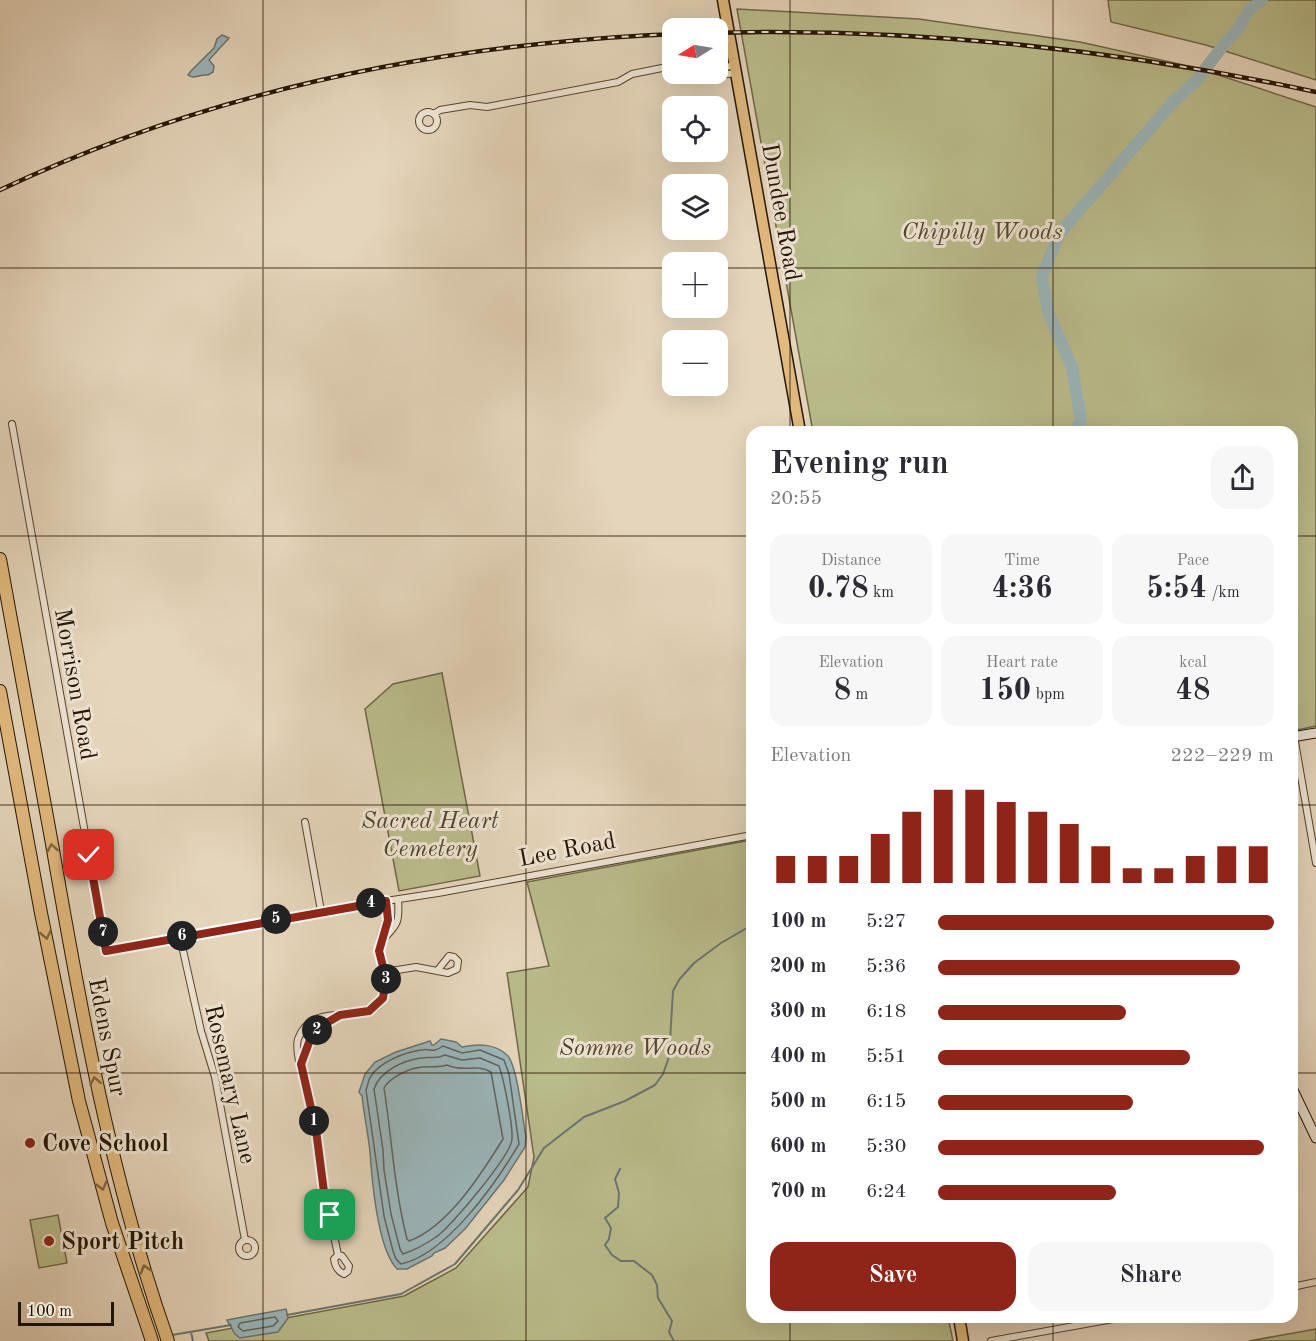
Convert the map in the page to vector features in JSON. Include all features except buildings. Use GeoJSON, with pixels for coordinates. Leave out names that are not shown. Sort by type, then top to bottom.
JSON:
{"type":"FeatureCollection","features":[{"type":"Feature","properties":{"kind":"highway","name":"Edens Spur"},"geometry":{"type":"LineString","coordinates":[[0,559],[78,994],[98,1093],[124,1201],[168,1341]]}},
{"type":"Feature","properties":{"kind":"highway","name":"Edens Spur"},"geometry":{"type":"LineString","coordinates":[[0,692],[79,1101],[112,1223],[152,1341]]}},
{"type":"Feature","properties":{"kind":"main road","name":"Dundee Road"},"geometry":{"type":"LineString","coordinates":[[723,0],[799,426]]}},
{"type":"Feature","properties":{"kind":"main road"},"geometry":{"type":"LineString","coordinates":[[1298,736],[1316,733]]}},
{"type":"Feature","properties":{"kind":"main road"},"geometry":{"type":"LineString","coordinates":[[1298,1100],[1316,1138]]}},
{"type":"Feature","properties":{"kind":"main road"},"geometry":{"type":"LineString","coordinates":[[960,1323],[963,1341]]}},
{"type":"Feature","properties":{"kind":"street"},"geometry":{"type":"LineString","coordinates":[[434,114],[440,110],[470,105],[487,107],[618,82],[632,74],[662,68]]}},
{"type":"Feature","properties":{"kind":"street"},"geometry":{"type":"LineString","coordinates":[[728,69],[735,69]]}},
{"type":"Feature","properties":{"kind":"street"},"geometry":{"type":"LineString","coordinates":[[728,71],[735,69]]}},
{"type":"Feature","properties":{"kind":"street","name":"Morrison Road"},"geometry":{"type":"LineString","coordinates":[[12,424],[106,951]]}},
{"type":"Feature","properties":{"kind":"street"},"geometry":{"type":"LineString","coordinates":[[1298,764],[1316,863]]}},
{"type":"Feature","properties":{"kind":"street"},"geometry":{"type":"LineString","coordinates":[[305,822],[321,911]]}},
{"type":"Feature","properties":{"kind":"street","name":"Lee Road"},"geometry":{"type":"LineString","coordinates":[[106,951],[746,836]]}},
{"type":"Feature","properties":{"kind":"street"},"geometry":{"type":"LineString","coordinates":[[379,945],[397,926],[398,900]]}},
{"type":"Feature","properties":{"kind":"street"},"geometry":{"type":"LineString","coordinates":[[338,1255],[333,1224],[324,1192],[316,1130],[297,1046],[305,1027],[323,1015],[362,1014],[380,1003],[386,986],[379,945],[388,920],[386,901]]}},
{"type":"Feature","properties":{"kind":"street","name":"Rosemary Lane"},"geometry":{"type":"LineString","coordinates":[[180,937],[199,1024],[215,1077],[245,1240]]}},
{"type":"Feature","properties":{"kind":"street"},"geometry":{"type":"LineString","coordinates":[[385,972],[408,967],[437,971]]}},
{"type":"Feature","properties":{"kind":"street"},"geometry":{"type":"LineString","coordinates":[[301,1064],[311,1037],[323,1025],[340,1015]]}},
{"type":"Feature","properties":{"kind":"street"},"geometry":{"type":"LineString","coordinates":[[1298,1286],[1316,1282]]}},
{"type":"Feature","properties":{"kind":"street"},"geometry":{"type":"LineString","coordinates":[[991,1341],[1091,1323]]}},
{"type":"Feature","properties":{"kind":"green space"},"geometry":{"type":"Polygon","coordinates":[[[1108,0],[1316,0],[1316,80],[1206,45],[1111,22],[1108,0]]]}},
{"type":"Feature","properties":{"kind":"green space","name":"Chipilly Woods"},"geometry":{"type":"Polygon","coordinates":[[[737,9],[919,19],[1080,42],[1197,68],[1316,107],[1316,726],[1298,730],[1298,426],[812,426],[737,9]]]}},
{"type":"Feature","properties":{"kind":"green space","name":"Sacred Heart Cemetery"},"geometry":{"type":"Polygon","coordinates":[[[442,673],[480,876],[399,891],[365,709],[393,684],[442,673]]]}},
{"type":"Feature","properties":{"kind":"green space","name":"Somme Woods"},"geometry":{"type":"Polygon","coordinates":[[[746,841],[746,1323],[949,1323],[953,1341],[209,1341],[206,1333],[404,1296],[456,1268],[528,1187],[534,1157],[507,973],[549,966],[527,882],[746,841]]]}},
{"type":"Feature","properties":{"kind":"green space","name":"Sport Pitch"},"geometry":{"type":"Polygon","coordinates":[[[58,1215],[67,1263],[39,1268],[30,1220],[58,1215]]]}},
{"type":"Feature","properties":{"kind":"green space"},"geometry":{"type":"Polygon","coordinates":[[[1316,1329],[1316,1341],[1249,1341],[1316,1329]]]}},
{"type":"Feature","properties":{"kind":"water"},"geometry":{"type":"Polygon","coordinates":[[[222,35],[229,38],[209,60],[214,66],[213,72],[195,77],[188,75],[214,48],[217,39],[222,35]]]}},
{"type":"Feature","properties":{"kind":"water"},"geometry":{"type":"Polygon","coordinates":[[[441,1039],[456,1042],[462,1047],[491,1046],[502,1051],[511,1060],[517,1081],[526,1137],[525,1147],[504,1180],[465,1229],[445,1248],[432,1256],[407,1269],[397,1269],[390,1259],[380,1230],[362,1096],[359,1092],[365,1074],[375,1062],[396,1052],[430,1041],[434,1045],[441,1039]]]}},
{"type":"Feature","properties":{"kind":"water"},"geometry":{"type":"Polygon","coordinates":[[[286,1309],[288,1318],[278,1332],[240,1338],[227,1320],[286,1309]]]}},
{"type":"Feature","properties":{"kind":"waterway"},"geometry":{"type":"LineString","coordinates":[[1078,426],[1081,421],[1072,367],[1048,312],[1042,277],[1059,234],[1173,102],[1196,81],[1238,29],[1249,10],[1262,0]]}},
{"type":"Feature","properties":{"kind":"waterway"},"geometry":{"type":"LineString","coordinates":[[287,1315],[401,1294],[455,1264],[518,1190],[544,1148],[584,1117],[625,1101],[655,1085],[663,1074],[669,1057],[673,991],[679,980],[694,963],[746,928]]}},
{"type":"Feature","properties":{"kind":"waterway"},"geometry":{"type":"LineString","coordinates":[[620,1169],[615,1179],[619,1193],[618,1207],[605,1218],[611,1228],[605,1245],[612,1255],[621,1261],[634,1261],[652,1275],[657,1285],[658,1298],[672,1321],[669,1332],[674,1341]]}},
{"type":"Feature","properties":{"kind":"waterway"},"geometry":{"type":"LineString","coordinates":[[172,1335],[231,1325]]}},
{"type":"Feature","properties":{"kind":"waterway"},"geometry":{"type":"LineString","coordinates":[[191,1332],[193,1341]]}},
{"type":"Feature","properties":{"kind":"railway"},"geometry":{"type":"LineString","coordinates":[[0,190],[154,127],[315,82],[480,51],[648,35],[818,32],[986,42],[1153,62],[1316,92]]}},
{"type":"Feature","properties":{"kind":"place","name":"Cove School"},"geometry":{"type":"Point","coordinates":[30,1143]}},
{"type":"Feature","properties":{"kind":"place","name":"Sport Pitch"},"geometry":{"type":"Point","coordinates":[49,1241]}},
{"type":"Feature","properties":{"kind":"route"},"geometry":{"type":"LineString","coordinates":[[89,855],[106,951],[386,901],[388,920],[379,945],[386,978],[383,998],[369,1011],[362,1014],[340,1015],[323,1025],[311,1037],[301,1064],[316,1130],[324,1192],[330,1215]]}}]}
